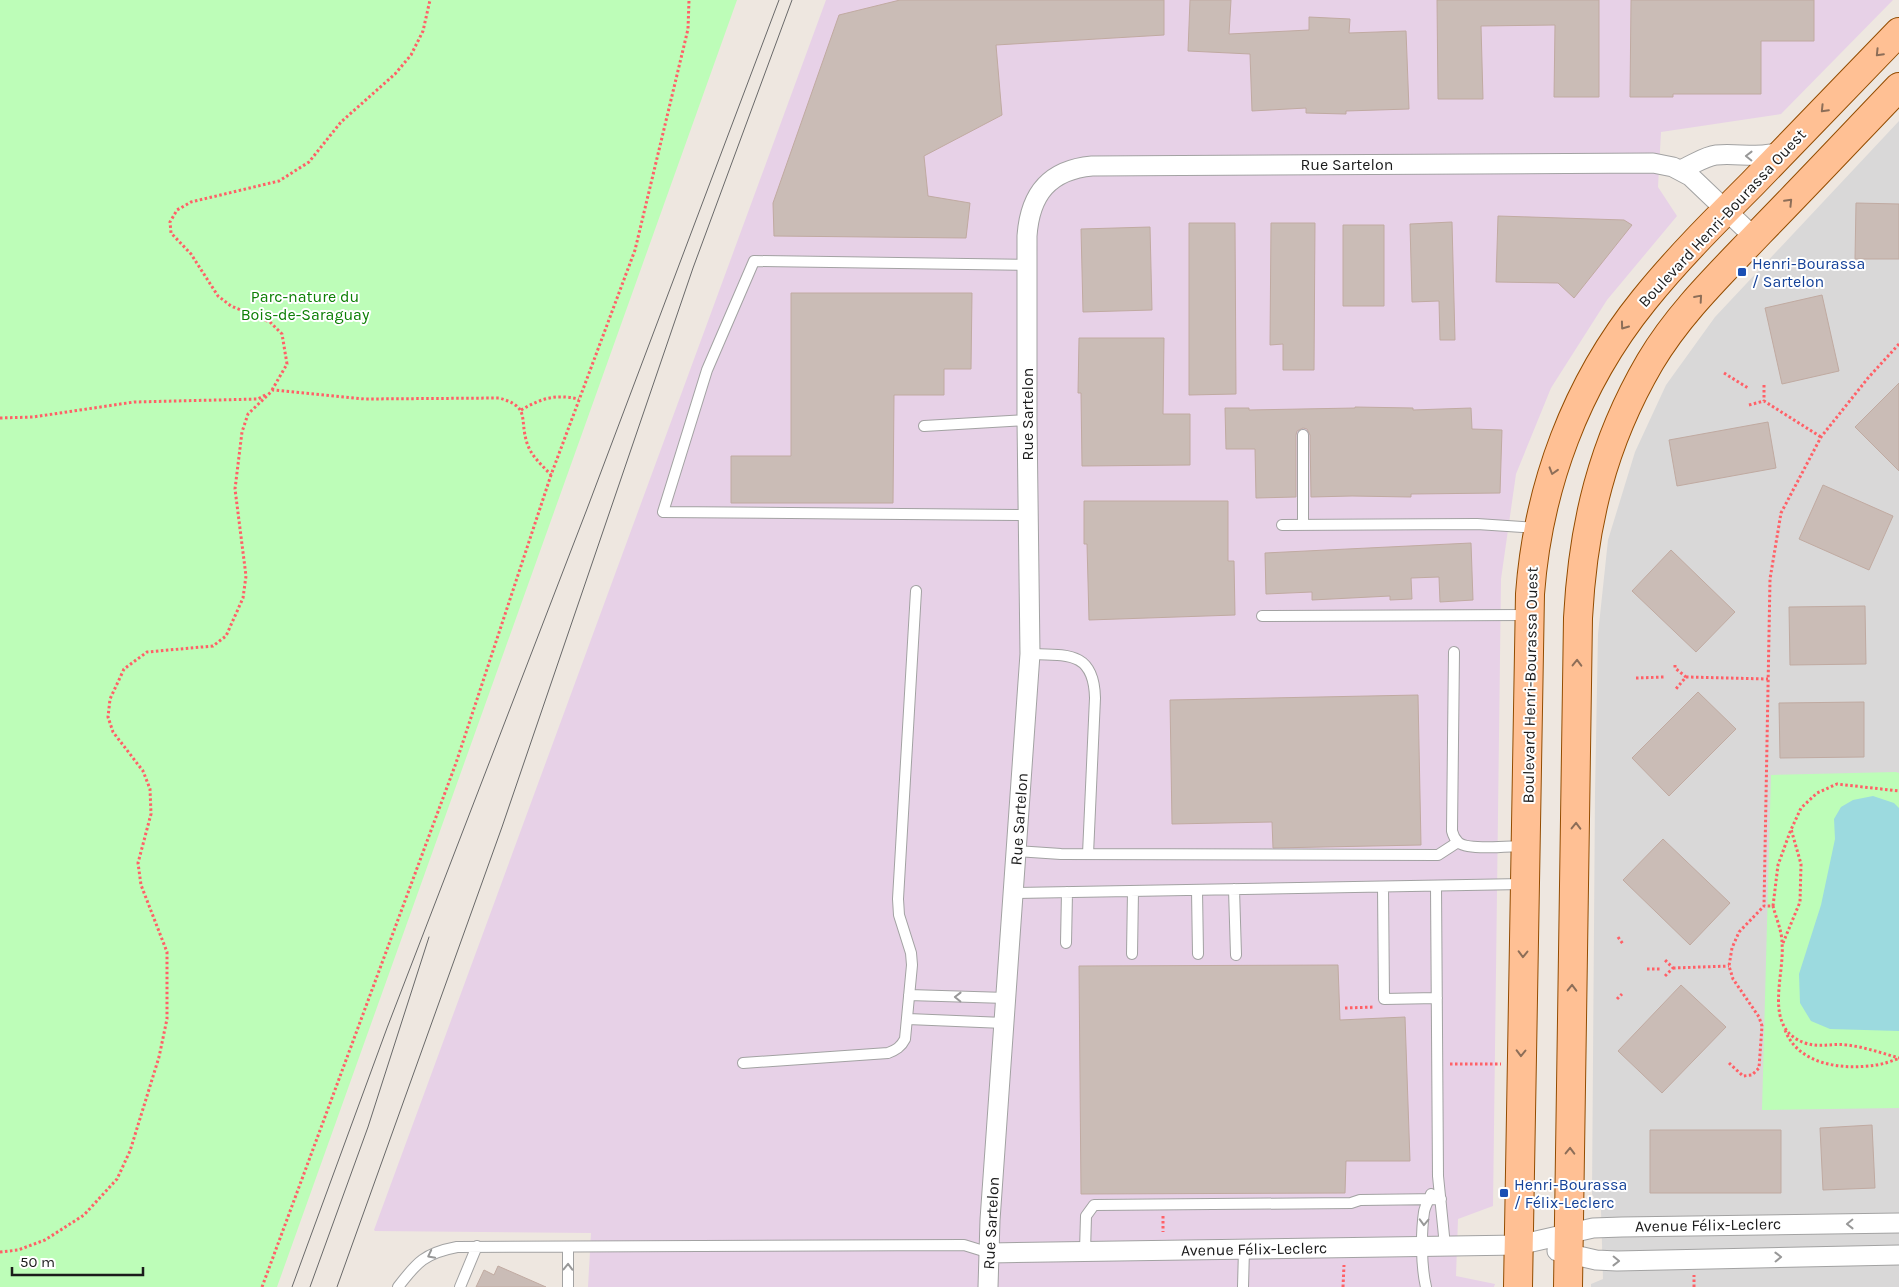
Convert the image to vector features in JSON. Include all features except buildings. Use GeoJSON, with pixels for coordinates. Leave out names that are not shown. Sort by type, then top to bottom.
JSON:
{"type":"FeatureCollection","features":[{"type":"Feature","properties":{"kind":"main road","name":"Boulevard Henri-Bourassa Ouest"},"geometry":{"type":"LineString","coordinates":[[1518,1287],[1529,615],[1532,570],[1538,528],[1561,444],[1581,399],[1603,359],[1627,322],[1658,283],[1726,210],[1899,32]]}},
{"type":"Feature","properties":{"kind":"main road"},"geometry":{"type":"LineString","coordinates":[[1568,1287],[1578,618],[1585,541],[1596,492],[1612,443],[1629,403],[1651,361],[1668,336],[1699,297],[1899,87]]}},
{"type":"Feature","properties":{"kind":"street"},"geometry":{"type":"LineString","coordinates":[[1680,170],[1714,155],[1756,156],[1784,151]]}},
{"type":"Feature","properties":{"kind":"street","name":"Rue Sartelon"},"geometry":{"type":"LineString","coordinates":[[988,1287],[990,1220],[1030,654],[1027,265],[1028,223],[1037,196],[1053,178],[1078,167],[1639,162],[1664,165],[1680,170],[1698,182],[1755,238]]}},
{"type":"Feature","properties":{"kind":"street","name":"Avenue Félix-Leclerc"},"geometry":{"type":"LineString","coordinates":[[1568,1244],[1593,1228],[1622,1226],[1899,1223]]}},
{"type":"Feature","properties":{"kind":"street","name":"Avenue Félix-Leclerc"},"geometry":{"type":"LineString","coordinates":[[990,1253],[1568,1244],[1596,1260],[1617,1261],[1899,1255]]}},
{"type":"Feature","properties":{"kind":"lane"},"geometry":{"type":"LineString","coordinates":[[1027,265],[754,261],[707,370],[663,512],[1028,515]]}},
{"type":"Feature","properties":{"kind":"lane"},"geometry":{"type":"LineString","coordinates":[[924,426],[1027,420]]}},
{"type":"Feature","properties":{"kind":"lane"},"geometry":{"type":"LineString","coordinates":[[1303,435],[1303,525]]}},
{"type":"Feature","properties":{"kind":"lane"},"geometry":{"type":"LineString","coordinates":[[1282,525],[1477,524],[1538,528]]}},
{"type":"Feature","properties":{"kind":"lane"},"geometry":{"type":"LineString","coordinates":[[743,1063],[888,1053],[896,1051],[905,1039],[908,1019],[911,953],[898,915],[898,899],[916,591]]}},
{"type":"Feature","properties":{"kind":"lane"},"geometry":{"type":"LineString","coordinates":[[1262,616],[1529,615]]}},
{"type":"Feature","properties":{"kind":"lane"},"geometry":{"type":"LineString","coordinates":[[1454,652],[1452,831],[1458,842],[1473,847],[1525,846]]}},
{"type":"Feature","properties":{"kind":"lane"},"geometry":{"type":"LineString","coordinates":[[1030,654],[1072,656],[1086,666],[1093,681],[1095,698],[1088,854]]}},
{"type":"Feature","properties":{"kind":"lane"},"geometry":{"type":"LineString","coordinates":[[1016,851],[1088,854],[1438,854],[1458,842]]}},
{"type":"Feature","properties":{"kind":"lane"},"geometry":{"type":"LineString","coordinates":[[1013,893],[1524,884]]}},
{"type":"Feature","properties":{"kind":"lane"},"geometry":{"type":"LineString","coordinates":[[1436,886],[1438,1176],[1445,1246]]}},
{"type":"Feature","properties":{"kind":"lane"},"geometry":{"type":"LineString","coordinates":[[1383,887],[1384,999],[1437,998]]}},
{"type":"Feature","properties":{"kind":"lane"},"geometry":{"type":"LineString","coordinates":[[1234,889],[1236,955]]}},
{"type":"Feature","properties":{"kind":"lane"},"geometry":{"type":"LineString","coordinates":[[1197,890],[1198,954]]}},
{"type":"Feature","properties":{"kind":"lane"},"geometry":{"type":"LineString","coordinates":[[1132,954],[1133,891]]}},
{"type":"Feature","properties":{"kind":"lane"},"geometry":{"type":"LineString","coordinates":[[1066,943],[1067,892]]}},
{"type":"Feature","properties":{"kind":"lane"},"geometry":{"type":"LineString","coordinates":[[909,996],[1006,998]]}},
{"type":"Feature","properties":{"kind":"lane"},"geometry":{"type":"LineString","coordinates":[[908,1019],[1004,1024]]}},
{"type":"Feature","properties":{"kind":"lane"},"geometry":{"type":"LineString","coordinates":[[1426,1287],[1423,1246],[1424,1210],[1438,1176]]}},
{"type":"Feature","properties":{"kind":"lane"},"geometry":{"type":"LineString","coordinates":[[1085,1252],[1086,1216],[1094,1205],[1351,1203],[1360,1200],[1440,1200]]}},
{"type":"Feature","properties":{"kind":"lane"},"geometry":{"type":"LineString","coordinates":[[398,1287],[413,1268],[426,1256],[440,1250],[457,1247],[964,1245],[990,1253]]}},
{"type":"Feature","properties":{"kind":"lane"},"geometry":{"type":"LineString","coordinates":[[460,1287],[477,1246]]}},
{"type":"Feature","properties":{"kind":"lane"},"geometry":{"type":"LineString","coordinates":[[568,1247],[568,1287]]}},
{"type":"Feature","properties":{"kind":"lane"},"geometry":{"type":"LineString","coordinates":[[1243,1287],[1244,1249]]}},
{"type":"Feature","properties":{"kind":"path"},"geometry":{"type":"LineString","coordinates":[[0,1252],[18,1250],[45,1240],[84,1215],[117,1179],[130,1151],[159,1057],[167,1019],[167,952],[141,885],[138,863],[151,814],[150,789],[143,771],[113,732],[108,716],[110,699],[124,668],[147,652],[213,646],[226,636],[243,598],[246,576],[235,489],[242,432],[248,414],[273,390],[287,364],[282,334],[270,322],[230,306],[218,296],[191,254],[171,232],[170,222],[177,210],[191,202],[279,181],[309,162],[341,122],[395,74],[411,55],[423,31],[430,0]]}},
{"type":"Feature","properties":{"kind":"path"},"geometry":{"type":"LineString","coordinates":[[262,1287],[456,764],[551,475],[635,250],[688,29],[689,0]]}},
{"type":"Feature","properties":{"kind":"path"},"geometry":{"type":"LineString","coordinates":[[1729,1063],[1743,1076],[1752,1075],[1759,1068],[1762,1026],[1759,1018],[1733,980],[1729,966],[1732,948],[1739,932],[1764,906],[1770,579],[1781,513],[1821,437],[1868,378],[1899,344]]}},
{"type":"Feature","properties":{"kind":"path"},"geometry":{"type":"LineString","coordinates":[[1724,373],[1748,388]]}},
{"type":"Feature","properties":{"kind":"path"},"geometry":{"type":"LineString","coordinates":[[1764,385],[1764,401]]}},
{"type":"Feature","properties":{"kind":"path"},"geometry":{"type":"LineString","coordinates":[[0,418],[33,417],[134,402],[258,399],[273,390],[365,400],[499,398],[512,402],[521,410],[527,443],[532,455],[551,475]]}},
{"type":"Feature","properties":{"kind":"path"},"geometry":{"type":"LineString","coordinates":[[521,410],[552,396],[566,396],[579,399]]}},
{"type":"Feature","properties":{"kind":"path"},"geometry":{"type":"LineString","coordinates":[[1749,405],[1764,401],[1821,437]]}},
{"type":"Feature","properties":{"kind":"path"},"geometry":{"type":"LineString","coordinates":[[1675,665],[1675,668],[1686,677],[1768,679]]}},
{"type":"Feature","properties":{"kind":"path"},"geometry":{"type":"LineString","coordinates":[[1636,678],[1664,677]]}},
{"type":"Feature","properties":{"kind":"path"},"geometry":{"type":"LineString","coordinates":[[1675,690],[1686,677]]}},
{"type":"Feature","properties":{"kind":"path"},"geometry":{"type":"LineString","coordinates":[[1899,791],[1837,784],[1817,793],[1801,808],[1791,829],[1778,865],[1773,906],[1782,943],[1779,1006],[1788,1038],[1814,1060],[1827,1065],[1848,1067],[1877,1065],[1899,1058]]}},
{"type":"Feature","properties":{"kind":"path"},"geometry":{"type":"LineString","coordinates":[[1782,943],[1800,902],[1801,864],[1791,829]]}},
{"type":"Feature","properties":{"kind":"path"},"geometry":{"type":"LineString","coordinates":[[1764,906],[1773,906]]}},
{"type":"Feature","properties":{"kind":"path"},"geometry":{"type":"LineString","coordinates":[[1618,937],[1624,944]]}},
{"type":"Feature","properties":{"kind":"path"},"geometry":{"type":"LineString","coordinates":[[1666,960],[1673,968]]}},
{"type":"Feature","properties":{"kind":"path"},"geometry":{"type":"LineString","coordinates":[[1665,976],[1673,968],[1729,966]]}},
{"type":"Feature","properties":{"kind":"path"},"geometry":{"type":"LineString","coordinates":[[1648,969],[1660,969]]}},
{"type":"Feature","properties":{"kind":"path"},"geometry":{"type":"LineString","coordinates":[[1617,999],[1622,994]]}},
{"type":"Feature","properties":{"kind":"path"},"geometry":{"type":"LineString","coordinates":[[1345,1008],[1374,1007]]}},
{"type":"Feature","properties":{"kind":"path"},"geometry":{"type":"LineString","coordinates":[[1785,1029],[1803,1042],[1819,1046],[1845,1044],[1899,1058]]}},
{"type":"Feature","properties":{"kind":"path"},"geometry":{"type":"LineString","coordinates":[[1446,1064],[1507,1064]]}},
{"type":"Feature","properties":{"kind":"path"},"geometry":{"type":"LineString","coordinates":[[1163,1210],[1163,1233]]}},
{"type":"Feature","properties":{"kind":"path"},"geometry":{"type":"LineString","coordinates":[[1343,1287],[1344,1264]]}},
{"type":"Feature","properties":{"kind":"shaded area"},"geometry":{"type":"Polygon","coordinates":[[[826,0],[1893,0],[1781,114],[1661,132],[1658,187],[1677,216],[1607,300],[1551,388],[1516,474],[1501,579],[1493,1206],[1458,1219],[1456,1276],[1495,1284],[1494,1287],[588,1287],[591,1233],[374,1230],[826,0]]]}},
{"type":"Feature","properties":{"kind":"shaded area"},"geometry":{"type":"Polygon","coordinates":[[[1899,121],[1899,1287],[1591,1287],[1591,1284],[1603,1279],[1601,1210],[1592,1194],[1598,634],[1608,540],[1635,452],[1666,385],[1715,317],[1899,121]]]}},
{"type":"Feature","properties":{"kind":"green space","name":"Parc-nature du Bois-de-Saraguay"},"geometry":{"type":"Polygon","coordinates":[[[0,0],[737,0],[277,1287],[0,1287],[0,0]]]}},
{"type":"Feature","properties":{"kind":"green space"},"geometry":{"type":"Polygon","coordinates":[[[1899,773],[1899,1108],[1762,1110],[1771,775],[1899,773]]]}},
{"type":"Feature","properties":{"kind":"water"},"geometry":{"type":"Polygon","coordinates":[[[1873,796],[1894,803],[1899,808],[1899,1031],[1830,1029],[1811,1021],[1800,1003],[1799,974],[1821,905],[1835,839],[1834,819],[1841,807],[1853,800],[1873,796]]]}},
{"type":"Feature","properties":{"kind":"tram line"},"geometry":{"type":"LineString","coordinates":[[292,1287],[387,1028],[587,509],[779,0]]}},
{"type":"Feature","properties":{"kind":"tram line"},"geometry":{"type":"LineString","coordinates":[[337,1287],[502,827],[693,268],[792,0]]}},
{"type":"Feature","properties":{"kind":"tram line"},"geometry":{"type":"LineString","coordinates":[[310,1287],[368,1127],[429,937]]}},
{"type":"Feature","properties":{"kind":"place","name":"Henri-Bourassa / Sartelon"},"geometry":{"type":"Point","coordinates":[1742,272]}},
{"type":"Feature","properties":{"kind":"place","name":"Henri-Bourassa / Félix-Leclerc"},"geometry":{"type":"Point","coordinates":[1504,1193]}}]}
